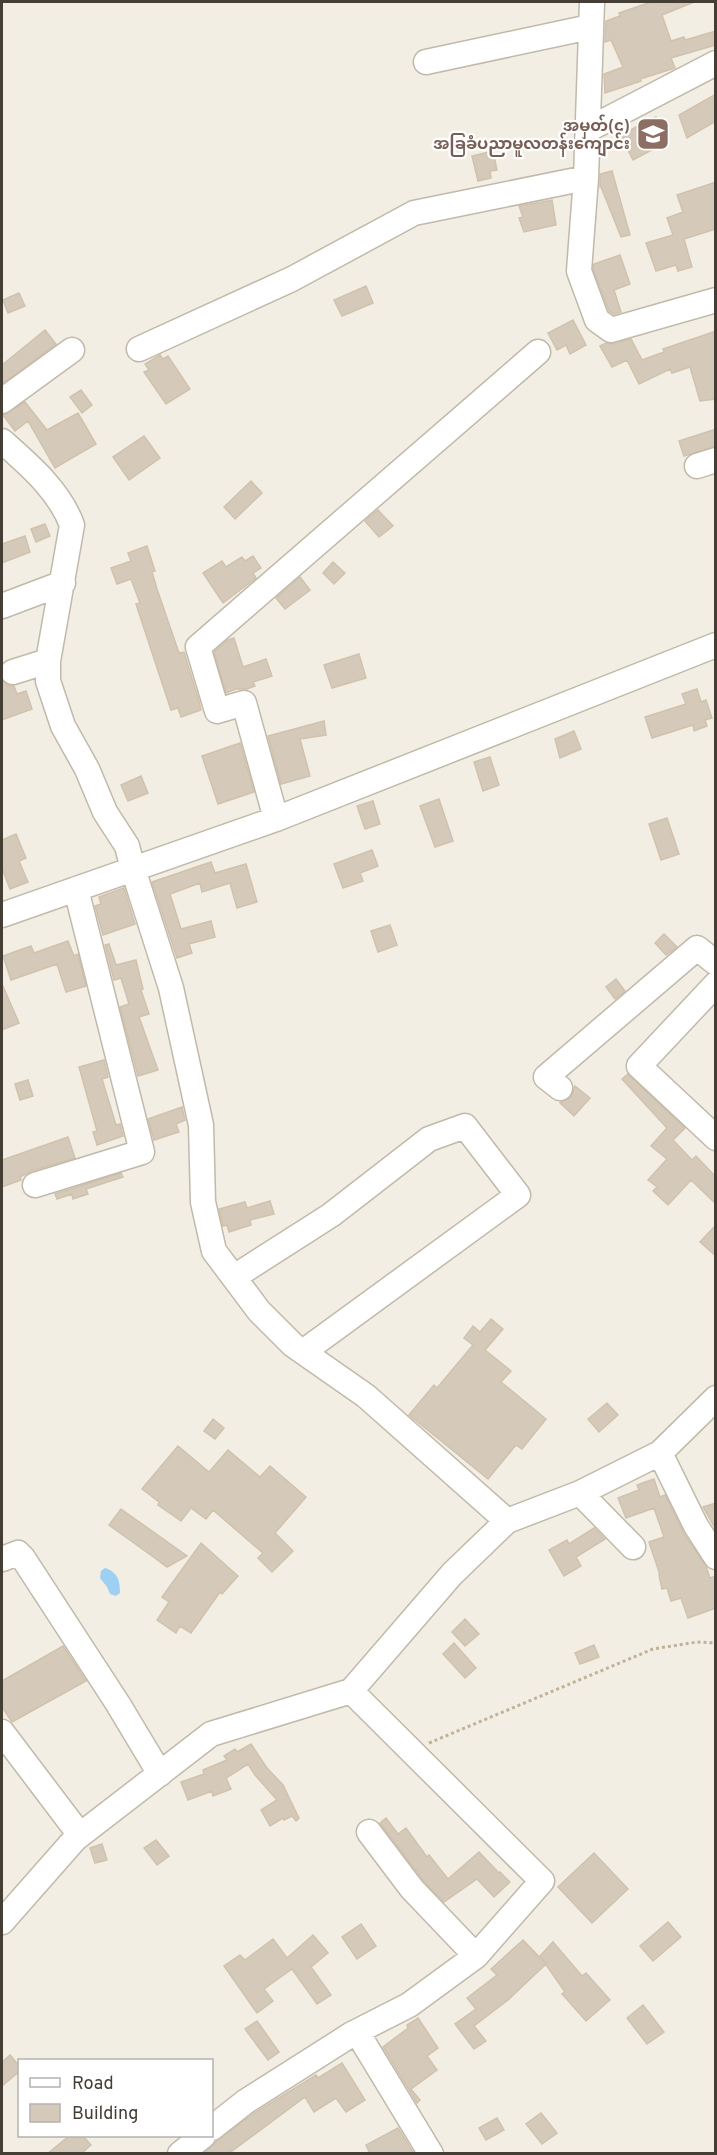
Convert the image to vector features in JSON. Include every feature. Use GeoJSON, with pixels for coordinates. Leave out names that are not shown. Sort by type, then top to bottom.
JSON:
{"type":"FeatureCollection","features":[{"type":"Feature","properties":{"kind":"street"},"geometry":{"type":"LineString","coordinates":[[426,62],[591,14],[612,2]]}},
{"type":"Feature","properties":{"kind":"street"},"geometry":{"type":"LineString","coordinates":[[591,14],[586,178],[579,271],[597,320],[611,330],[716,300]]}},
{"type":"Feature","properties":{"kind":"street"},"geometry":{"type":"LineString","coordinates":[[587,130],[716,63]]}},
{"type":"Feature","properties":{"kind":"street"},"geometry":{"type":"LineString","coordinates":[[139,349],[292,279],[414,213],[586,178]]}},
{"type":"Feature","properties":{"kind":"street"},"geometry":{"type":"LineString","coordinates":[[2,401],[72,350]]}},
{"type":"Feature","properties":{"kind":"street"},"geometry":{"type":"LineString","coordinates":[[276,819],[244,703],[217,711],[198,648],[538,352]]}},
{"type":"Feature","properties":{"kind":"street"},"geometry":{"type":"LineString","coordinates":[[2,441],[37,473],[67,512],[72,525],[48,661],[48,681],[63,726],[93,782],[105,812],[127,846],[171,988],[201,1125],[203,1202],[214,1251],[259,1311],[293,1345],[366,1396],[507,1521]]}},
{"type":"Feature","properties":{"kind":"street"},"geometry":{"type":"LineString","coordinates":[[2,606],[63,583]]}},
{"type":"Feature","properties":{"kind":"street"},"geometry":{"type":"LineString","coordinates":[[2,915],[276,819],[716,645]]}},
{"type":"Feature","properties":{"kind":"street"},"geometry":{"type":"LineString","coordinates":[[13,672],[48,661]]}},
{"type":"Feature","properties":{"kind":"street"},"geometry":{"type":"LineString","coordinates":[[35,1185],[142,1152],[76,889]]}},
{"type":"Feature","properties":{"kind":"street"},"geometry":{"type":"LineString","coordinates":[[560,1088],[546,1077],[697,948],[716,963]]}},
{"type":"Feature","properties":{"kind":"street"},"geometry":{"type":"LineString","coordinates":[[716,984],[639,1066],[716,1138]]}},
{"type":"Feature","properties":{"kind":"street"},"geometry":{"type":"LineString","coordinates":[[234,1277],[331,1215],[429,1139],[465,1126],[518,1195],[303,1352]]}},
{"type":"Feature","properties":{"kind":"street"},"geometry":{"type":"LineString","coordinates":[[2,1922],[80,1835],[211,1734],[351,1691],[452,1574],[507,1521],[580,1493],[660,1453],[716,1398]]}},
{"type":"Feature","properties":{"kind":"street"},"geometry":{"type":"LineString","coordinates":[[660,1453],[696,1526],[716,1557]]}},
{"type":"Feature","properties":{"kind":"street"},"geometry":{"type":"LineString","coordinates":[[580,1493],[633,1547]]}},
{"type":"Feature","properties":{"kind":"street"},"geometry":{"type":"LineString","coordinates":[[2,1559],[18,1553],[23,1558],[118,1704],[160,1774]]}},
{"type":"Feature","properties":{"kind":"street"},"geometry":{"type":"LineString","coordinates":[[213,2127],[245,2102],[357,2032],[409,2005],[476,1956],[542,1881],[351,1691]]}},
{"type":"Feature","properties":{"kind":"street"},"geometry":{"type":"LineString","coordinates":[[2,1732],[80,1835]]}},
{"type":"Feature","properties":{"kind":"street"},"geometry":{"type":"LineString","coordinates":[[369,1832],[412,1889],[476,1956]]}},
{"type":"Feature","properties":{"kind":"street"},"geometry":{"type":"LineString","coordinates":[[357,2032],[430,2154]]}},
{"type":"Feature","properties":{"kind":"street"},"geometry":{"type":"LineString","coordinates":[[180,2154],[202,2137]]}},
{"type":"Feature","properties":{"kind":"path"},"geometry":{"type":"LineString","coordinates":[[411,1751],[653,1649],[697,1642],[716,1643]]}},
{"type":"Feature","properties":{"kind":"water"},"geometry":{"type":"Polygon","coordinates":[[[105,1568],[117,1577],[120,1593],[116,1596],[110,1594],[100,1578],[101,1571],[105,1568]]]}},
{"type":"Feature","properties":{"kind":"building"},"geometry":{"type":"Polygon","coordinates":[[[651,2],[694,2],[662,15],[671,41],[684,37],[685,40],[716,31],[716,45],[671,58],[675,68],[605,93],[604,74],[623,67],[611,40],[605,42],[606,21],[620,16],[619,13],[651,2]]]}},
{"type":"Feature","properties":{"kind":"building"},"geometry":{"type":"Polygon","coordinates":[[[716,94],[716,121],[687,138],[679,115],[716,94]]]}},
{"type":"Feature","properties":{"kind":"building"},"geometry":{"type":"Polygon","coordinates":[[[656,117],[667,142],[633,160],[620,135],[656,117]]]}},
{"type":"Feature","properties":{"kind":"building"},"geometry":{"type":"Polygon","coordinates":[[[493,151],[497,170],[490,171],[491,178],[478,181],[472,156],[493,151]]]}},
{"type":"Feature","properties":{"kind":"building"},"geometry":{"type":"Polygon","coordinates":[[[612,171],[630,235],[621,237],[600,187],[600,174],[612,171]]]}},
{"type":"Feature","properties":{"kind":"building"},"geometry":{"type":"Polygon","coordinates":[[[716,182],[716,229],[684,239],[692,267],[678,271],[676,265],[656,271],[646,243],[673,235],[667,218],[683,212],[677,195],[716,182]]]}},
{"type":"Feature","properties":{"kind":"building"},"geometry":{"type":"Polygon","coordinates":[[[552,200],[556,225],[524,232],[519,218],[523,217],[519,206],[552,200]]]}},
{"type":"Feature","properties":{"kind":"building"},"geometry":{"type":"Polygon","coordinates":[[[620,255],[630,284],[614,290],[621,312],[614,314],[609,311],[593,269],[594,264],[620,255]]]}},
{"type":"Feature","properties":{"kind":"building"},"geometry":{"type":"Polygon","coordinates":[[[366,286],[373,303],[342,316],[334,300],[366,286]]]}},
{"type":"Feature","properties":{"kind":"building"},"geometry":{"type":"Polygon","coordinates":[[[19,293],[25,306],[8,313],[3,300],[19,293]]]}},
{"type":"Feature","properties":{"kind":"building"},"geometry":{"type":"Polygon","coordinates":[[[573,320],[586,345],[570,354],[566,345],[557,350],[548,333],[573,320]]]}},
{"type":"Feature","properties":{"kind":"building"},"geometry":{"type":"Polygon","coordinates":[[[45,330],[56,344],[2,384],[2,365],[45,330]]]}},
{"type":"Feature","properties":{"kind":"building"},"geometry":{"type":"Polygon","coordinates":[[[716,331],[716,399],[700,401],[690,367],[672,373],[670,369],[639,384],[627,360],[612,367],[600,346],[631,339],[642,360],[664,352],[663,349],[716,331]]]}},
{"type":"Feature","properties":{"kind":"building"},"geometry":{"type":"Polygon","coordinates":[[[160,355],[163,359],[168,356],[190,389],[166,404],[144,372],[149,370],[145,364],[160,355]]]}},
{"type":"Feature","properties":{"kind":"building"},"geometry":{"type":"Polygon","coordinates":[[[81,390],[92,405],[82,413],[70,397],[81,390]]]}},
{"type":"Feature","properties":{"kind":"building"},"geometry":{"type":"Polygon","coordinates":[[[25,402],[47,430],[78,413],[96,444],[55,468],[28,421],[15,431],[3,415],[25,402]]]}},
{"type":"Feature","properties":{"kind":"building"},"geometry":{"type":"Polygon","coordinates":[[[716,429],[716,446],[684,456],[679,441],[716,429]]]}},
{"type":"Feature","properties":{"kind":"building"},"geometry":{"type":"Polygon","coordinates":[[[144,436],[160,458],[129,480],[113,457],[144,436]]]}},
{"type":"Feature","properties":{"kind":"building"},"geometry":{"type":"Polygon","coordinates":[[[251,481],[262,493],[235,519],[224,507],[251,481]]]}},
{"type":"Feature","properties":{"kind":"building"},"geometry":{"type":"Polygon","coordinates":[[[378,510],[393,526],[379,537],[365,521],[378,510]]]}},
{"type":"Feature","properties":{"kind":"building"},"geometry":{"type":"Polygon","coordinates":[[[45,524],[50,536],[36,542],[31,529],[45,524]]]}},
{"type":"Feature","properties":{"kind":"building"},"geometry":{"type":"Polygon","coordinates":[[[25,536],[30,552],[2,563],[2,544],[25,536]]]}},
{"type":"Feature","properties":{"kind":"building"},"geometry":{"type":"Polygon","coordinates":[[[147,546],[155,571],[152,572],[157,589],[179,653],[184,652],[201,710],[181,717],[178,708],[171,710],[136,604],[140,603],[131,579],[117,584],[111,568],[131,561],[128,553],[147,546]]]}},
{"type":"Feature","properties":{"kind":"building"},"geometry":{"type":"Polygon","coordinates":[[[253,556],[261,568],[253,573],[256,578],[223,603],[203,573],[222,561],[226,567],[242,557],[245,561],[253,556]]]}},
{"type":"Feature","properties":{"kind":"building"},"geometry":{"type":"Polygon","coordinates":[[[333,562],[345,573],[334,584],[323,573],[333,562]]]}},
{"type":"Feature","properties":{"kind":"building"},"geometry":{"type":"Polygon","coordinates":[[[300,577],[310,590],[285,609],[276,598],[300,577]]]}},
{"type":"Feature","properties":{"kind":"building"},"geometry":{"type":"Polygon","coordinates":[[[234,638],[243,667],[266,659],[272,676],[253,682],[255,686],[247,689],[236,689],[226,693],[214,652],[228,640],[234,638]]]}},
{"type":"Feature","properties":{"kind":"building"},"geometry":{"type":"Polygon","coordinates":[[[359,654],[366,678],[332,688],[324,665],[359,654]]]}},
{"type":"Feature","properties":{"kind":"building"},"geometry":{"type":"Polygon","coordinates":[[[2,680],[9,686],[14,686],[17,694],[26,691],[32,709],[2,720],[2,680]]]}},
{"type":"Feature","properties":{"kind":"building"},"geometry":{"type":"Polygon","coordinates":[[[697,689],[701,702],[706,700],[712,718],[705,720],[707,726],[694,731],[693,725],[652,738],[645,717],[686,704],[682,694],[697,689]]]}},
{"type":"Feature","properties":{"kind":"building"},"geometry":{"type":"Polygon","coordinates":[[[324,721],[326,735],[300,739],[310,776],[281,784],[268,736],[324,721]]]}},
{"type":"Feature","properties":{"kind":"building"},"geometry":{"type":"Polygon","coordinates":[[[574,731],[581,749],[560,758],[555,739],[574,731]]]}},
{"type":"Feature","properties":{"kind":"building"},"geometry":{"type":"Polygon","coordinates":[[[240,743],[254,792],[218,804],[202,756],[240,743]]]}},
{"type":"Feature","properties":{"kind":"building"},"geometry":{"type":"Polygon","coordinates":[[[490,757],[499,785],[483,791],[474,762],[490,757]]]}},
{"type":"Feature","properties":{"kind":"building"},"geometry":{"type":"Polygon","coordinates":[[[141,776],[148,793],[128,801],[121,785],[141,776]]]}},
{"type":"Feature","properties":{"kind":"building"},"geometry":{"type":"Polygon","coordinates":[[[439,799],[453,841],[435,847],[420,806],[439,799]]]}},
{"type":"Feature","properties":{"kind":"building"},"geometry":{"type":"Polygon","coordinates":[[[373,801],[380,824],[365,829],[357,806],[373,801]]]}},
{"type":"Feature","properties":{"kind":"building"},"geometry":{"type":"Polygon","coordinates":[[[667,818],[679,854],[661,860],[649,824],[667,818]]]}},
{"type":"Feature","properties":{"kind":"building"},"geometry":{"type":"Polygon","coordinates":[[[16,834],[26,858],[19,861],[28,882],[10,889],[2,868],[2,840],[16,834]]]}},
{"type":"Feature","properties":{"kind":"building"},"geometry":{"type":"Polygon","coordinates":[[[372,850],[378,866],[360,873],[363,881],[343,888],[334,864],[372,850]]]}},
{"type":"Feature","properties":{"kind":"building"},"geometry":{"type":"Polygon","coordinates":[[[211,862],[215,873],[246,864],[257,902],[237,908],[230,883],[202,892],[200,883],[170,894],[181,929],[211,921],[215,937],[189,944],[192,953],[177,958],[152,882],[211,862]]]}},
{"type":"Feature","properties":{"kind":"building"},"geometry":{"type":"Polygon","coordinates":[[[124,888],[135,924],[103,935],[95,906],[101,904],[99,897],[124,888]]]}},
{"type":"Feature","properties":{"kind":"building"},"geometry":{"type":"Polygon","coordinates":[[[390,925],[397,945],[378,952],[371,931],[390,925]]]}},
{"type":"Feature","properties":{"kind":"building"},"geometry":{"type":"Polygon","coordinates":[[[664,934],[677,947],[666,955],[655,943],[664,934]]]}},
{"type":"Feature","properties":{"kind":"building"},"geometry":{"type":"Polygon","coordinates":[[[68,941],[74,956],[78,954],[86,986],[66,992],[57,964],[11,980],[3,956],[31,946],[34,953],[68,941]]]}},
{"type":"Feature","properties":{"kind":"building"},"geometry":{"type":"Polygon","coordinates":[[[109,944],[116,965],[136,960],[143,989],[141,990],[149,1014],[139,1017],[158,1070],[138,1076],[120,1007],[129,1004],[121,978],[114,980],[105,945],[109,944]]]}},
{"type":"Feature","properties":{"kind":"building"},"geometry":{"type":"Polygon","coordinates":[[[616,979],[625,991],[615,999],[606,987],[616,979]]]}},
{"type":"Feature","properties":{"kind":"building"},"geometry":{"type":"Polygon","coordinates":[[[2,984],[19,1023],[2,1030],[2,984]]]}},
{"type":"Feature","properties":{"kind":"building"},"geometry":{"type":"Polygon","coordinates":[[[104,1060],[108,1077],[102,1079],[116,1125],[120,1124],[123,1136],[97,1145],[93,1132],[97,1131],[79,1067],[104,1060]]]}},
{"type":"Feature","properties":{"kind":"building"},"geometry":{"type":"Polygon","coordinates":[[[628,1074],[685,1128],[673,1140],[692,1160],[696,1156],[716,1177],[716,1204],[691,1180],[668,1205],[653,1191],[657,1187],[648,1180],[667,1159],[651,1146],[667,1128],[622,1079],[628,1074]]]}},
{"type":"Feature","properties":{"kind":"building"},"geometry":{"type":"Polygon","coordinates":[[[28,1080],[33,1096],[20,1100],[15,1084],[28,1080]]]}},
{"type":"Feature","properties":{"kind":"building"},"geometry":{"type":"Polygon","coordinates":[[[575,1086],[590,1098],[574,1116],[560,1103],[571,1097],[575,1086]]]}},
{"type":"Feature","properties":{"kind":"building"},"geometry":{"type":"Polygon","coordinates":[[[182,1107],[185,1120],[176,1124],[179,1132],[154,1140],[148,1119],[182,1107]]]}},
{"type":"Feature","properties":{"kind":"building"},"geometry":{"type":"Polygon","coordinates":[[[68,1137],[75,1158],[31,1171],[20,1177],[21,1180],[2,1187],[2,1160],[68,1137]]]}},
{"type":"Feature","properties":{"kind":"building"},"geometry":{"type":"Polygon","coordinates":[[[121,1173],[123,1177],[86,1189],[88,1194],[73,1199],[72,1194],[57,1199],[55,1194],[121,1173]]]}},
{"type":"Feature","properties":{"kind":"building"},"geometry":{"type":"Polygon","coordinates":[[[270,1201],[274,1214],[250,1220],[251,1225],[229,1232],[227,1225],[223,1226],[219,1209],[245,1202],[247,1208],[270,1201]]]}},
{"type":"Feature","properties":{"kind":"building"},"geometry":{"type":"Polygon","coordinates":[[[716,1225],[716,1256],[700,1242],[716,1225]]]}},
{"type":"Feature","properties":{"kind":"building"},"geometry":{"type":"Polygon","coordinates":[[[491,1319],[503,1329],[485,1350],[511,1371],[501,1382],[546,1419],[522,1449],[516,1445],[488,1479],[409,1415],[434,1385],[437,1388],[473,1345],[464,1338],[473,1326],[480,1332],[491,1319]]]}},
{"type":"Feature","properties":{"kind":"building"},"geometry":{"type":"Polygon","coordinates":[[[607,1403],[618,1415],[599,1432],[588,1419],[607,1403]]]}},
{"type":"Feature","properties":{"kind":"building"},"geometry":{"type":"Polygon","coordinates":[[[213,1419],[224,1428],[215,1439],[204,1431],[213,1419]]]}},
{"type":"Feature","properties":{"kind":"building"},"geometry":{"type":"Polygon","coordinates":[[[178,1446],[209,1472],[228,1450],[260,1477],[270,1466],[306,1497],[275,1533],[293,1551],[272,1572],[258,1558],[263,1553],[213,1510],[206,1519],[191,1508],[181,1521],[158,1505],[159,1502],[142,1489],[178,1446]]]}},
{"type":"Feature","properties":{"kind":"building"},"geometry":{"type":"Polygon","coordinates":[[[654,1479],[660,1497],[665,1495],[684,1534],[706,1566],[710,1578],[716,1576],[716,1608],[688,1618],[681,1598],[671,1601],[667,1588],[662,1589],[660,1575],[649,1542],[664,1537],[654,1508],[626,1518],[618,1498],[639,1490],[637,1485],[654,1479]]]}},
{"type":"Feature","properties":{"kind":"building"},"geometry":{"type":"Polygon","coordinates":[[[716,1503],[716,1530],[703,1507],[716,1503]]]}},
{"type":"Feature","properties":{"kind":"building"},"geometry":{"type":"Polygon","coordinates":[[[121,1509],[187,1556],[167,1567],[109,1525],[121,1509]]]}},
{"type":"Feature","properties":{"kind":"building"},"geometry":{"type":"Polygon","coordinates":[[[594,1528],[605,1539],[576,1557],[581,1566],[564,1576],[549,1550],[567,1540],[569,1544],[594,1528]]]}},
{"type":"Feature","properties":{"kind":"building"},"geometry":{"type":"Polygon","coordinates":[[[201,1543],[238,1576],[222,1594],[220,1592],[191,1633],[180,1626],[176,1633],[157,1620],[169,1602],[162,1597],[201,1543]]]}},
{"type":"Feature","properties":{"kind":"building"},"geometry":{"type":"Polygon","coordinates":[[[465,1619],[479,1634],[465,1646],[452,1632],[465,1619]]]}},
{"type":"Feature","properties":{"kind":"building"},"geometry":{"type":"Polygon","coordinates":[[[454,1643],[476,1668],[465,1678],[443,1654],[454,1643]]]}},
{"type":"Feature","properties":{"kind":"building"},"geometry":{"type":"Polygon","coordinates":[[[594,1645],[599,1657],[580,1664],[575,1653],[594,1645]]]}},
{"type":"Feature","properties":{"kind":"building"},"geometry":{"type":"Polygon","coordinates":[[[63,1646],[86,1681],[12,1722],[2,1707],[2,1681],[63,1646]]]}},
{"type":"Feature","properties":{"kind":"building"},"geometry":{"type":"Polygon","coordinates":[[[251,1744],[267,1768],[283,1785],[299,1818],[296,1821],[292,1816],[284,1820],[283,1818],[270,1826],[261,1810],[277,1800],[248,1764],[226,1778],[231,1789],[213,1796],[212,1791],[188,1800],[181,1782],[204,1774],[203,1770],[227,1760],[224,1756],[235,1749],[237,1752],[251,1744]]]}},
{"type":"Feature","properties":{"kind":"building"},"geometry":{"type":"Polygon","coordinates":[[[386,1818],[398,1834],[406,1828],[427,1857],[429,1855],[448,1879],[479,1852],[510,1882],[494,1897],[477,1879],[444,1902],[423,1880],[380,1823],[386,1818]]]}},
{"type":"Feature","properties":{"kind":"building"},"geometry":{"type":"Polygon","coordinates":[[[156,1840],[169,1856],[157,1865],[144,1848],[156,1840]]]}},
{"type":"Feature","properties":{"kind":"building"},"geometry":{"type":"Polygon","coordinates":[[[102,1844],[107,1860],[95,1863],[90,1848],[102,1844]]]}},
{"type":"Feature","properties":{"kind":"building"},"geometry":{"type":"Polygon","coordinates":[[[594,1853],[628,1889],[592,1923],[558,1887],[594,1853]]]}},
{"type":"Feature","properties":{"kind":"building"},"geometry":{"type":"Polygon","coordinates":[[[668,1922],[681,1937],[653,1961],[640,1946],[668,1922]]]}},
{"type":"Feature","properties":{"kind":"building"},"geometry":{"type":"Polygon","coordinates":[[[361,1924],[376,1946],[357,1959],[342,1937],[361,1924]]]}},
{"type":"Feature","properties":{"kind":"building"},"geometry":{"type":"Polygon","coordinates":[[[313,1935],[328,1953],[311,1967],[331,1995],[317,2004],[292,1969],[264,1989],[273,2001],[257,2013],[224,1966],[240,1955],[245,1960],[273,1939],[287,1958],[313,1935]]]}},
{"type":"Feature","properties":{"kind":"building"},"geometry":{"type":"Polygon","coordinates":[[[523,1940],[546,1964],[508,2000],[474,2026],[486,2041],[474,2049],[455,2024],[476,2009],[467,1998],[497,1975],[491,1969],[523,1940]]]}},
{"type":"Feature","properties":{"kind":"building"},"geometry":{"type":"Polygon","coordinates":[[[553,1942],[582,1976],[586,1973],[610,2000],[586,2021],[562,1994],[565,1992],[540,1956],[553,1942]]]}},
{"type":"Feature","properties":{"kind":"building"},"geometry":{"type":"Polygon","coordinates":[[[643,2005],[664,2032],[647,2044],[627,2018],[643,2005]]]}},
{"type":"Feature","properties":{"kind":"building"},"geometry":{"type":"Polygon","coordinates":[[[418,2018],[438,2048],[427,2056],[437,2070],[411,2089],[420,2100],[417,2103],[383,2047],[418,2018]]]}},
{"type":"Feature","properties":{"kind":"building"},"geometry":{"type":"Polygon","coordinates":[[[257,2021],[279,2052],[268,2060],[245,2029],[257,2021]]]}},
{"type":"Feature","properties":{"kind":"building"},"geometry":{"type":"Polygon","coordinates":[[[10,2055],[18,2065],[18,2073],[2,2086],[2,2062],[10,2055]]]}},
{"type":"Feature","properties":{"kind":"building"},"geometry":{"type":"Polygon","coordinates":[[[342,2063],[365,2100],[346,2112],[336,2098],[314,2112],[305,2097],[228,2154],[204,2154],[216,2141],[253,2114],[316,2075],[318,2078],[342,2063]]]}},
{"type":"Feature","properties":{"kind":"building"},"geometry":{"type":"Polygon","coordinates":[[[541,2113],[557,2133],[542,2144],[526,2124],[541,2113]]]}},
{"type":"Feature","properties":{"kind":"building"},"geometry":{"type":"Polygon","coordinates":[[[497,2118],[504,2130],[486,2140],[479,2128],[497,2118]]]}},
{"type":"Feature","properties":{"kind":"building"},"geometry":{"type":"Polygon","coordinates":[[[398,2128],[414,2154],[370,2154],[366,2145],[398,2128]]]}},
{"type":"Feature","properties":{"kind":"building"},"geometry":{"type":"Polygon","coordinates":[[[68,2137],[84,2137],[91,2145],[81,2154],[47,2154],[68,2137]]]}},
{"type":"Feature","properties":{"kind":"place","name":"အမှတ်(၄) အခြခံပညာမူလတန်းကျောင်း"},"geometry":{"type":"Point","coordinates":[653,134]}}]}
